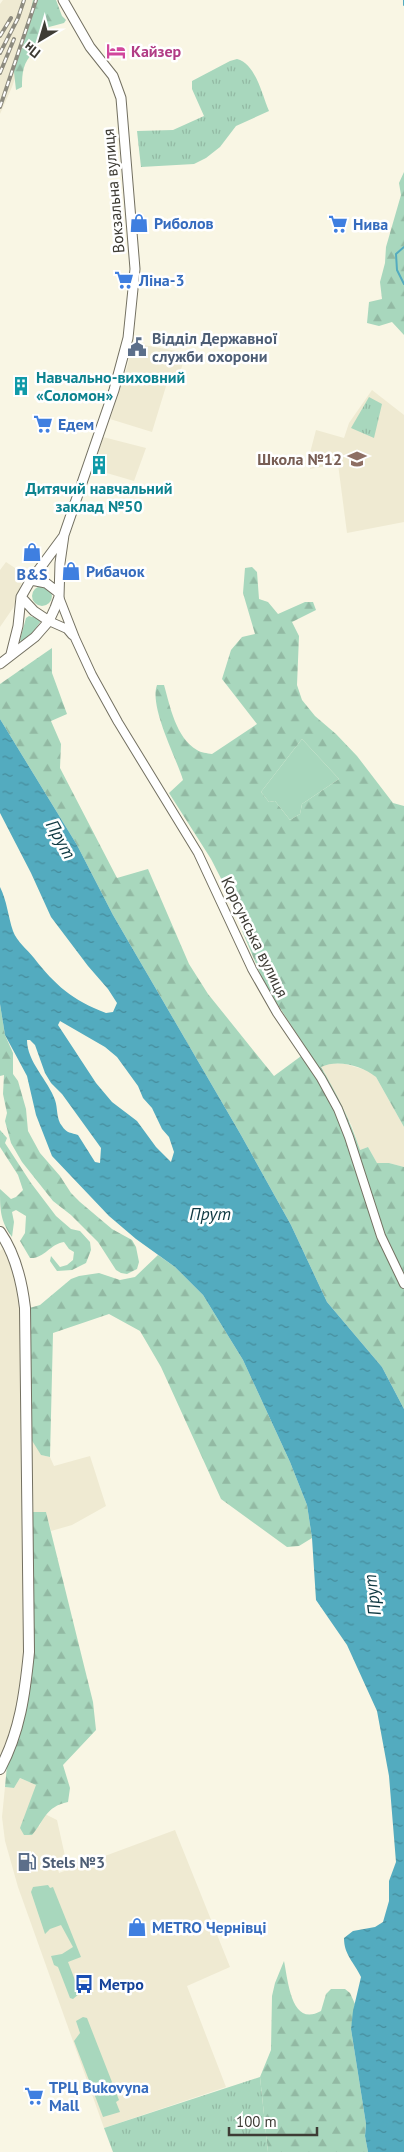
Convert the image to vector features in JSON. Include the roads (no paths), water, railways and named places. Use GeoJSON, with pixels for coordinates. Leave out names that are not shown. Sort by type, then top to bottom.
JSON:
{"type":"FeatureCollection","features":[{"type":"Feature","properties":{"kind":"highway"},"geometry":{"type":"LineString","coordinates":[[0,1232],[14,1259],[22,1285],[25,1308],[29,1652],[24,1703],[8,1754],[0,1769]]}},
{"type":"Feature","properties":{"kind":"main road","name":"Вокзальна вулиця"},"geometry":{"type":"LineString","coordinates":[[49,621],[59,595],[60,563],[64,535],[123,360],[132,304],[134,269],[121,98],[113,76],[90,47],[64,0]]}},
{"type":"Feature","properties":{"kind":"main road","name":"Вокзальна вулиця"},"geometry":{"type":"LineString","coordinates":[[21,597],[64,535]]}},
{"type":"Feature","properties":{"kind":"main road"},"geometry":{"type":"LineString","coordinates":[[31,580],[46,583],[59,595]]}},
{"type":"Feature","properties":{"kind":"main road","name":"Корсунська вулиця"},"geometry":{"type":"LineString","coordinates":[[59,595],[75,638],[118,722],[198,852],[252,969],[277,1013],[321,1078],[338,1109],[349,1137],[380,1236],[404,1284]]}},
{"type":"Feature","properties":{"kind":"main road"},"geometry":{"type":"LineString","coordinates":[[0,664],[11,654],[26,646],[49,621],[34,611],[21,597]]}},
{"type":"Feature","properties":{"kind":"main road"},"geometry":{"type":"LineString","coordinates":[[11,654],[18,626],[21,597]]}},
{"type":"Feature","properties":{"kind":"main road","name":"Корсунська вулиця"},"geometry":{"type":"LineString","coordinates":[[49,621],[67,629],[75,638]]}},
{"type":"Feature","properties":{"kind":"water","name":"Прут"},"geometry":{"type":"Polygon","coordinates":[[[0,719],[77,845],[113,915],[241,1135],[291,1225],[327,1302],[382,1367],[404,1409],[404,2152],[368,2152],[365,2136],[366,2124],[351,2029],[361,1977],[344,1944],[344,1938],[353,1931],[375,1927],[383,1922],[389,1901],[389,1881],[396,1862],[389,1776],[377,1711],[347,1645],[316,1600],[312,1538],[307,1505],[290,1462],[243,1360],[203,1295],[175,1267],[136,1239],[109,1216],[52,1156],[36,1115],[27,1076],[5,1035],[0,1004],[0,887],[15,935],[57,984],[83,1003],[106,1013],[113,1012],[117,1003],[51,917],[0,813],[0,719]],[[60,1021],[58,1025],[96,1083],[112,1102],[137,1121],[156,1147],[171,1162],[174,1152],[169,1137],[162,1129],[152,1108],[143,1098],[138,1086],[117,1057],[105,1047],[60,1021]],[[27,1040],[30,1056],[55,1100],[60,1123],[67,1131],[78,1135],[95,1162],[100,1163],[101,1148],[62,1094],[51,1083],[45,1073],[35,1045],[30,1040],[27,1040]]]}},
{"type":"Feature","properties":{"kind":"waterway"},"geometry":{"type":"LineString","coordinates":[[404,0],[404,5]]}},
{"type":"Feature","properties":{"kind":"waterway"},"geometry":{"type":"LineString","coordinates":[[404,247],[396,254],[397,270],[404,284]]}},
{"type":"Feature","properties":{"kind":"railway"},"geometry":{"type":"LineString","coordinates":[[0,53],[18,18],[24,0]]}},
{"type":"Feature","properties":{"kind":"railway"},"geometry":{"type":"LineString","coordinates":[[0,107],[36,0]]}},
{"type":"Feature","properties":{"kind":"railway"},"geometry":{"type":"LineString","coordinates":[[0,36],[11,18]]}},
{"type":"Feature","properties":{"kind":"railway"},"geometry":{"type":"LineString","coordinates":[[0,73],[14,39]]}},
{"type":"Feature","properties":{"kind":"place","name":"Кайзер"},"geometry":{"type":"Point","coordinates":[116,51]}},
{"type":"Feature","properties":{"kind":"place","name":"Риболов"},"geometry":{"type":"Point","coordinates":[139,223]}},
{"type":"Feature","properties":{"kind":"place","name":"Нива"},"geometry":{"type":"Point","coordinates":[338,224]}},
{"type":"Feature","properties":{"kind":"place","name":"Ліна-3"},"geometry":{"type":"Point","coordinates":[124,280]}},
{"type":"Feature","properties":{"kind":"place","name":"Відділ Державної служби охорони"},"geometry":{"type":"Point","coordinates":[137,347]}},
{"type":"Feature","properties":{"kind":"place","name":"Навчально-виховний «Соломон»"},"geometry":{"type":"Point","coordinates":[21,386]}},
{"type":"Feature","properties":{"kind":"place","name":"Едем"},"geometry":{"type":"Point","coordinates":[43,424]}},
{"type":"Feature","properties":{"kind":"place","name":"Школа №12"},"geometry":{"type":"Point","coordinates":[357,459]}},
{"type":"Feature","properties":{"kind":"place","name":"Дитячий навчальний заклад №50"},"geometry":{"type":"Point","coordinates":[99,465]}},
{"type":"Feature","properties":{"kind":"place","name":"B&S"},"geometry":{"type":"Point","coordinates":[32,552]}},
{"type":"Feature","properties":{"kind":"place","name":"Рибачок"},"geometry":{"type":"Point","coordinates":[71,571]}},
{"type":"Feature","properties":{"kind":"place","name":"Stels №3"},"geometry":{"type":"Point","coordinates":[27,1862]}},
{"type":"Feature","properties":{"kind":"place","name":"METRO Чернівці"},"geometry":{"type":"Point","coordinates":[137,1927]}},
{"type":"Feature","properties":{"kind":"place","name":"Метро"},"geometry":{"type":"Point","coordinates":[84,1984]}},
{"type":"Feature","properties":{"kind":"place","name":"ТРЦ Bukovyna Mall"},"geometry":{"type":"Point","coordinates":[34,2096]}}]}
